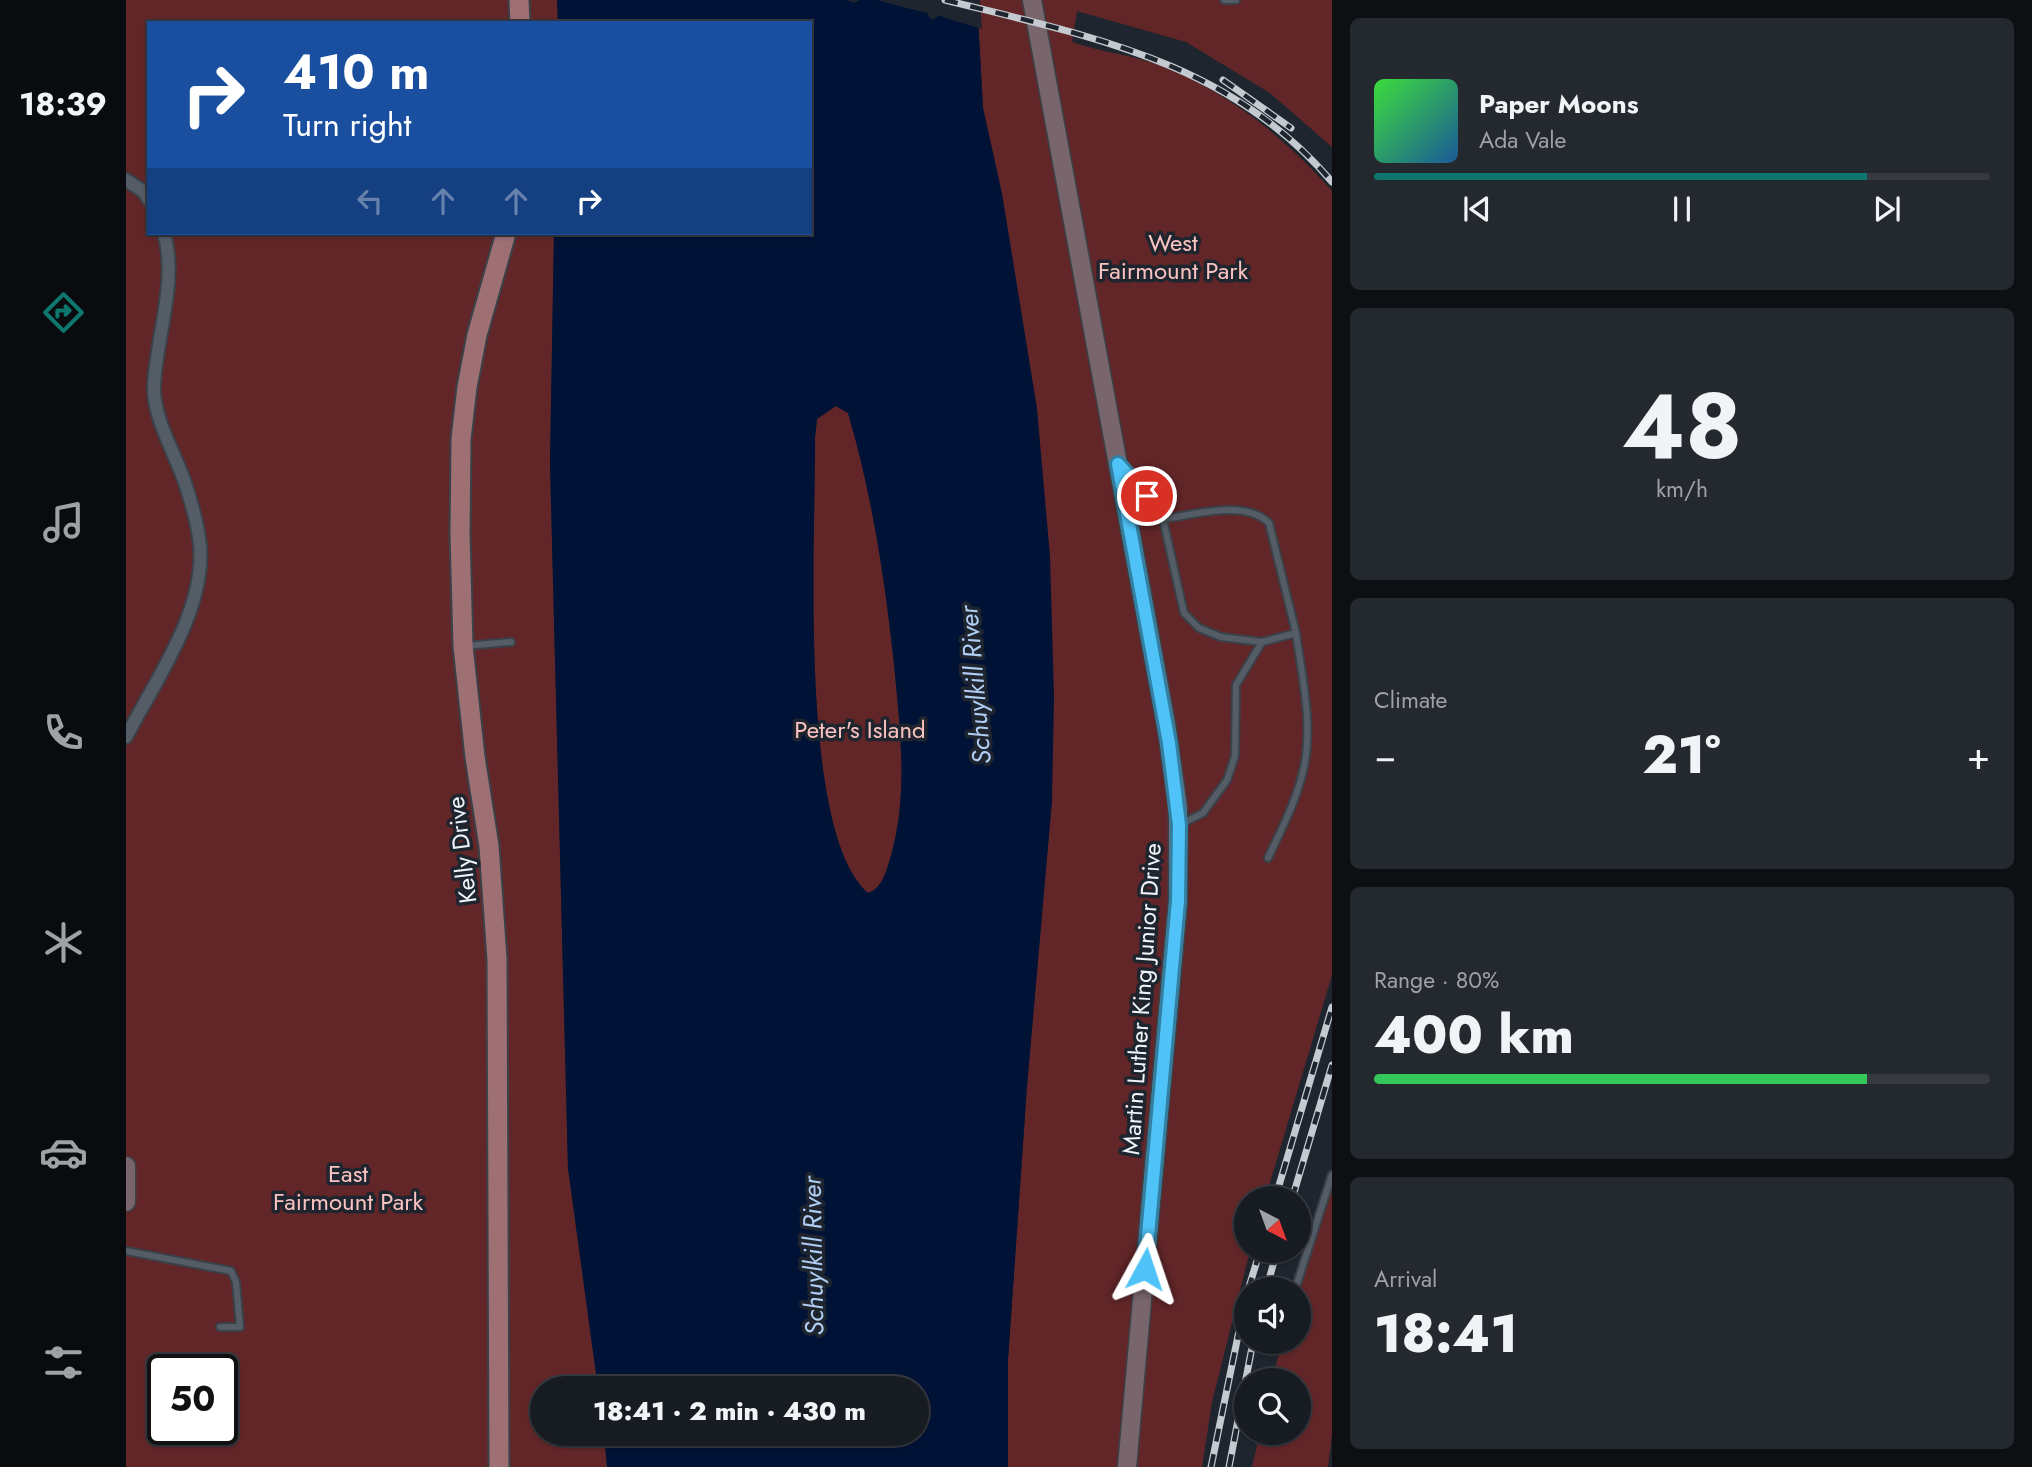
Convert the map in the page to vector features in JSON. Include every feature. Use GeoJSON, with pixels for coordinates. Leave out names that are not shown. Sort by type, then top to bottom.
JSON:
{"type":"FeatureCollection","features":[{"type":"Feature","properties":{"kind":"main road"},"geometry":{"type":"LineString","coordinates":[[519,0],[520,21]]}},
{"type":"Feature","properties":{"kind":"main road","name":"Martin Luther King Junior Drive"},"geometry":{"type":"LineString","coordinates":[[1032,0],[1176,781],[1179,825],[1178,901],[1127,1467]]}},
{"type":"Feature","properties":{"kind":"main road","name":"Kelly Drive"},"geometry":{"type":"LineString","coordinates":[[499,1467],[498,959],[489,846],[463,646],[460,534],[464,409],[477,335],[505,235]]}},
{"type":"Feature","properties":{"kind":"main road"},"geometry":{"type":"LineString","coordinates":[[126,1166],[126,1202]]}},
{"type":"Feature","properties":{"kind":"street"},"geometry":{"type":"LineString","coordinates":[[126,180],[143,191],[147,197]]}},
{"type":"Feature","properties":{"kind":"street"},"geometry":{"type":"LineString","coordinates":[[126,737],[174,649],[197,588],[198,577],[200,545],[185,485],[160,418],[154,389],[167,271],[164,235]]}},
{"type":"Feature","properties":{"kind":"lane"},"geometry":{"type":"LineString","coordinates":[[1224,0],[1236,0]]}},
{"type":"Feature","properties":{"kind":"lane"},"geometry":{"type":"LineString","coordinates":[[1118,464],[1163,519],[1184,613],[1199,628],[1221,637],[1262,642],[1296,633]]}},
{"type":"Feature","properties":{"kind":"lane"},"geometry":{"type":"LineString","coordinates":[[1163,519],[1239,510],[1261,514],[1269,523],[1296,633],[1306,701],[1304,765],[1292,810],[1268,858]]}},
{"type":"Feature","properties":{"kind":"lane"},"geometry":{"type":"LineString","coordinates":[[463,646],[512,642]]}},
{"type":"Feature","properties":{"kind":"lane"},"geometry":{"type":"LineString","coordinates":[[1179,825],[1203,813],[1227,780],[1237,743],[1236,685],[1262,642]]}},
{"type":"Feature","properties":{"kind":"lane"},"geometry":{"type":"LineString","coordinates":[[1299,1277],[1332,1175]]}},
{"type":"Feature","properties":{"kind":"lane"},"geometry":{"type":"LineString","coordinates":[[126,1251],[231,1270],[236,1282],[240,1327],[220,1326]]}},
{"type":"Feature","properties":{"kind":"green space","name":"East Fairmount Park"},"geometry":{"type":"Polygon","coordinates":[[[126,0],[557,0],[558,21],[147,21],[147,235],[554,235],[550,463],[568,1168],[596,1376],[530,1376],[530,1446],[605,1446],[607,1467],[126,1467],[126,0]]]}},
{"type":"Feature","properties":{"kind":"green space","name":"West Fairmount Park"},"geometry":{"type":"Polygon","coordinates":[[[977,0],[1332,0],[1332,147],[1270,93],[1186,42],[1077,11],[1072,42],[1150,62],[1202,85],[1272,132],[1332,191],[1332,975],[1269,1186],[1234,1186],[1234,1264],[1247,1264],[1243,1277],[1234,1277],[1234,1315],[1212,1402],[1202,1467],[1008,1467],[1008,1360],[1027,1086],[1052,800],[1037,409],[1002,194],[983,108],[977,0]]]}},
{"type":"Feature","properties":{"kind":"green space","name":"Peter's Island"},"geometry":{"type":"Polygon","coordinates":[[[836,406],[848,413],[877,537],[894,664],[900,738],[901,787],[896,835],[883,879],[868,893],[845,860],[830,809],[820,747],[815,678],[815,438],[817,419],[836,406]]]}},
{"type":"Feature","properties":{"kind":"green space"},"geometry":{"type":"Polygon","coordinates":[[[1332,1191],[1332,1433],[1328,1467],[1252,1467],[1257,1445],[1311,1445],[1311,1368],[1275,1368],[1279,1354],[1311,1354],[1311,1277],[1300,1277],[1305,1264],[1311,1264],[1311,1247],[1332,1191]]]}},
{"type":"Feature","properties":{"kind":"water","name":"Schuylkill River"},"geometry":{"type":"Polygon","coordinates":[[[557,0],[846,0],[854,3],[860,0],[925,0],[928,16],[933,20],[937,17],[934,0],[977,0],[983,108],[1002,194],[1037,409],[1050,556],[1054,697],[1052,800],[1027,1086],[1008,1360],[1008,1467],[607,1467],[605,1446],[929,1446],[929,1376],[596,1376],[568,1168],[550,463],[554,235],[812,235],[812,21],[558,21],[557,0]],[[836,406],[817,419],[815,438],[815,678],[820,747],[830,809],[845,860],[868,893],[877,888],[883,879],[890,859],[896,835],[901,787],[894,664],[871,506],[848,413],[836,406]]]}},
{"type":"Feature","properties":{"kind":"pier"},"geometry":{"type":"Polygon","coordinates":[[[877,0],[929,0],[931,14],[891,4],[877,0]]]}},
{"type":"Feature","properties":{"kind":"pier"},"geometry":{"type":"Polygon","coordinates":[[[931,0],[980,0],[982,29],[933,14],[931,0]]]}},
{"type":"Feature","properties":{"kind":"railway"},"geometry":{"type":"LineString","coordinates":[[945,0],[1104,42],[1203,81],[1249,108],[1292,141],[1332,182]]}},
{"type":"Feature","properties":{"kind":"railway"},"geometry":{"type":"LineString","coordinates":[[1223,80],[1291,128]]}},
{"type":"Feature","properties":{"kind":"railway"},"geometry":{"type":"LineString","coordinates":[[1279,1186],[1332,1007]]}},
{"type":"Feature","properties":{"kind":"railway"},"geometry":{"type":"LineString","coordinates":[[1296,1186],[1332,1065]]}},
{"type":"Feature","properties":{"kind":"railway"},"geometry":{"type":"LineString","coordinates":[[1252,1277],[1256,1264]]}},
{"type":"Feature","properties":{"kind":"railway"},"geometry":{"type":"LineString","coordinates":[[1270,1277],[1273,1264]]}},
{"type":"Feature","properties":{"kind":"railway"},"geometry":{"type":"LineString","coordinates":[[1211,1467],[1234,1354]]}},
{"type":"Feature","properties":{"kind":"railway"},"geometry":{"type":"LineString","coordinates":[[1229,1467],[1251,1354]]}},
{"type":"Feature","properties":{"kind":"route"},"geometry":{"type":"LineString","coordinates":[[1145,1269],[1178,901],[1180,849],[1176,781],[1118,464],[1147,496]]}}]}
